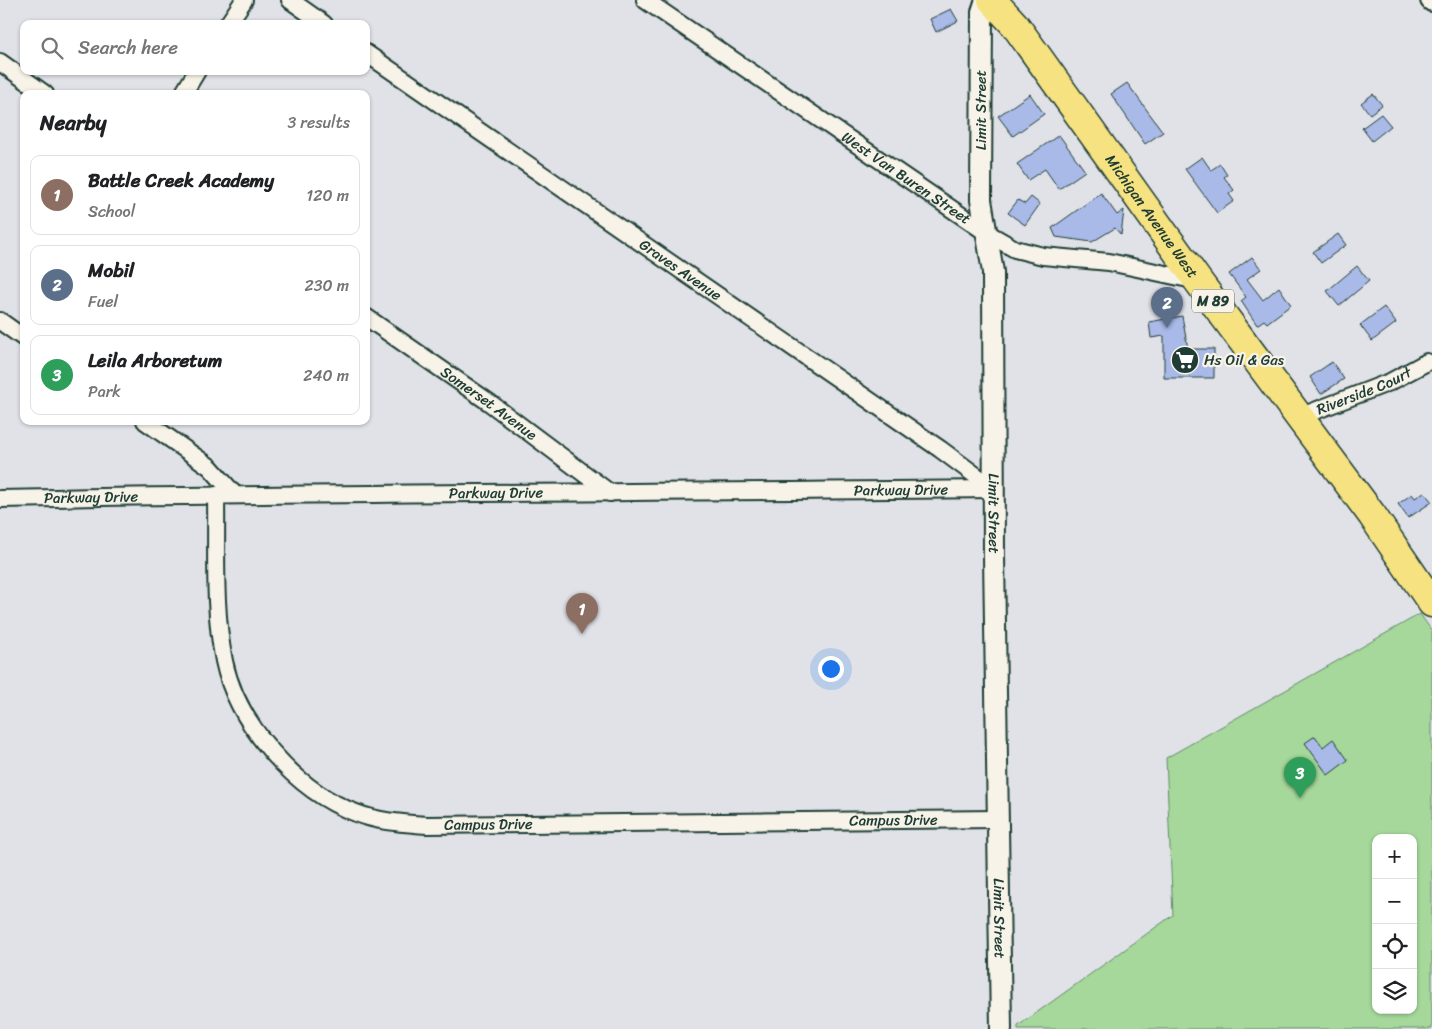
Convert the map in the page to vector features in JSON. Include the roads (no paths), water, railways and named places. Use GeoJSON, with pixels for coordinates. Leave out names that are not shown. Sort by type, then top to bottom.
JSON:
{"type":"FeatureCollection","features":[{"type":"Feature","properties":{"kind":"highway","name":"Michigan Avenue West"},"geometry":{"type":"LineString","coordinates":[[992,0],[1015,25],[1198,281],[1372,515],[1432,603]]}},
{"type":"Feature","properties":{"kind":"street"},"geometry":{"type":"LineString","coordinates":[[231,20],[244,0]]}},
{"type":"Feature","properties":{"kind":"street"},"geometry":{"type":"LineString","coordinates":[[290,0],[318,20]]}},
{"type":"Feature","properties":{"kind":"street","name":"West Van Buren Street"},"geometry":{"type":"LineString","coordinates":[[645,0],[987,233],[1015,249],[1044,256],[1110,262],[1198,281]]}},
{"type":"Feature","properties":{"kind":"street","name":"Limit Street"},"geometry":{"type":"LineString","coordinates":[[986,0],[982,12],[981,200],[993,272],[1001,1029]]}},
{"type":"Feature","properties":{"kind":"street","name":"Graves Avenue"},"geometry":{"type":"LineString","coordinates":[[370,56],[994,488]]}},
{"type":"Feature","properties":{"kind":"street"},"geometry":{"type":"LineString","coordinates":[[0,62],[39,90]]}},
{"type":"Feature","properties":{"kind":"street"},"geometry":{"type":"LineString","coordinates":[[185,90],[194,75]]}},
{"type":"Feature","properties":{"kind":"street","name":"Somerset Avenue"},"geometry":{"type":"LineString","coordinates":[[370,320],[490,403],[610,493]]}},
{"type":"Feature","properties":{"kind":"street"},"geometry":{"type":"LineString","coordinates":[[0,321],[20,335]]}},
{"type":"Feature","properties":{"kind":"street","name":"Riverside Court"},"geometry":{"type":"LineString","coordinates":[[1299,417],[1390,382],[1427,362]]}},
{"type":"Feature","properties":{"kind":"street"},"geometry":{"type":"LineString","coordinates":[[150,425],[210,467],[234,494]]}},
{"type":"Feature","properties":{"kind":"street","name":"Parkway Drive"},"geometry":{"type":"LineString","coordinates":[[0,499],[234,494],[610,493],[994,488]]}},
{"type":"Feature","properties":{"kind":"street","name":"Campus Drive"},"geometry":{"type":"LineString","coordinates":[[216,495],[220,626],[224,662],[236,697],[253,726],[273,753],[298,778],[324,797],[356,813],[392,823],[427,825],[998,819]]}},
{"type":"Feature","properties":{"kind":"place","name":"Mobil"},"geometry":{"type":"Point","coordinates":[1167,328]}},
{"type":"Feature","properties":{"kind":"place","name":"Hs Oil & Gas"},"geometry":{"type":"Point","coordinates":[1185,360]}},
{"type":"Feature","properties":{"kind":"place","name":"Battle Creek Academy"},"geometry":{"type":"Point","coordinates":[582,634]}},
{"type":"Feature","properties":{"kind":"place","name":"Leila Arboretum"},"geometry":{"type":"Point","coordinates":[1300,798]}}]}
